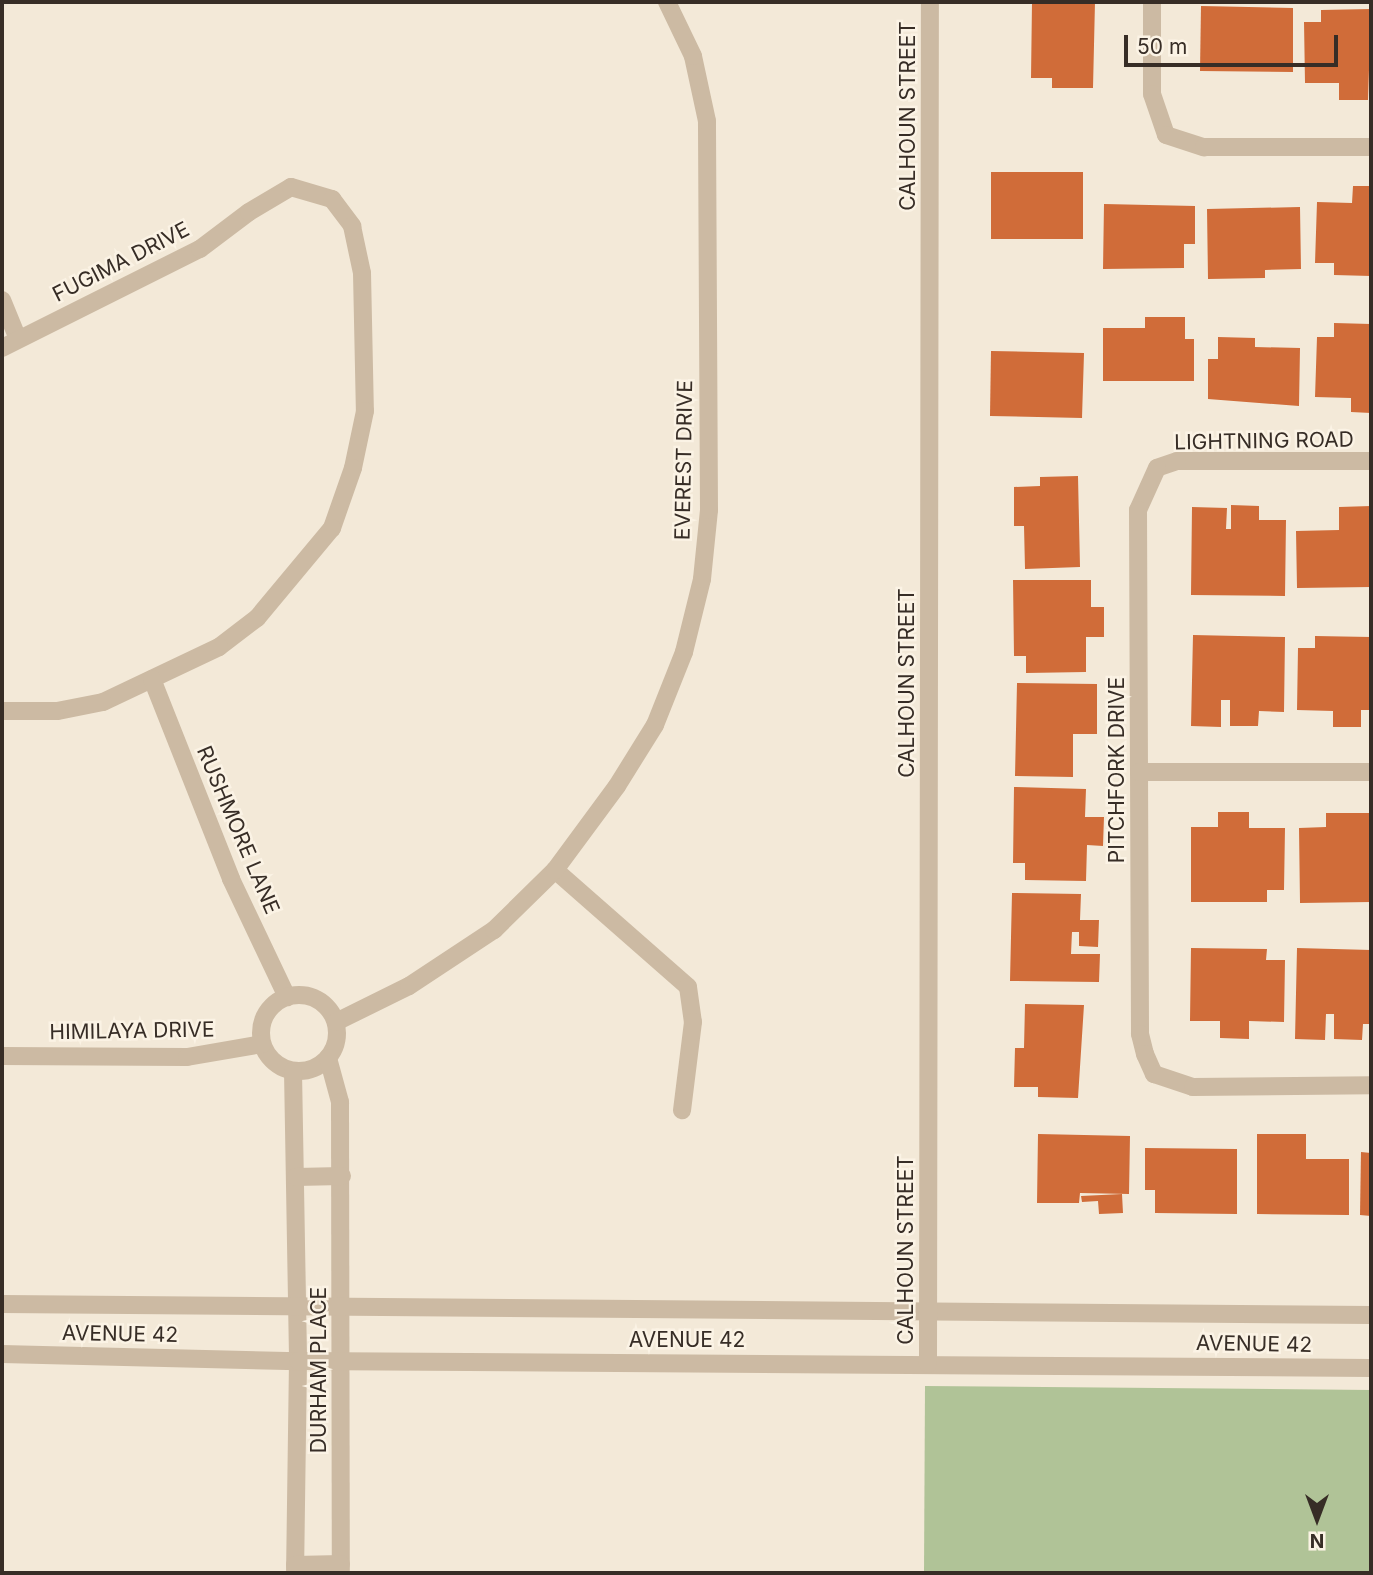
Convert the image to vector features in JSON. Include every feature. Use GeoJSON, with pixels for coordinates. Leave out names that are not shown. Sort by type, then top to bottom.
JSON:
{"type":"FeatureCollection","features":[{"type":"Feature","properties":{"kind":"street","name":"EVEREST DRIVE"},"geometry":{"type":"LineString","coordinates":[[336,1022],[409,986],[494,930],[555,870],[617,786],[655,725],[684,652],[702,579],[709,510],[707,121],[693,56],[667,2]]}},
{"type":"Feature","properties":{"kind":"street","name":"CALHOUN STREET"},"geometry":{"type":"LineString","coordinates":[[928,1364],[930,2]]}},
{"type":"Feature","properties":{"kind":"street"},"geometry":{"type":"LineString","coordinates":[[1152,2],[1152,94],[1166,135],[1204,147],[1371,146]]}},
{"type":"Feature","properties":{"kind":"street","name":"FUGIMA DRIVE"},"geometry":{"type":"LineString","coordinates":[[2,348],[200,250],[249,212],[291,187],[332,199],[352,226],[362,273],[365,411],[353,468],[332,528],[257,618],[219,647],[152,679]]}},
{"type":"Feature","properties":{"kind":"street"},"geometry":{"type":"LineString","coordinates":[[2,300],[18,339]]}},
{"type":"Feature","properties":{"kind":"street","name":"LIGHTNING ROAD"},"geometry":{"type":"LineString","coordinates":[[1157,468],[1177,461],[1371,461]]}},
{"type":"Feature","properties":{"kind":"street","name":"PITCHFORK DRIVE"},"geometry":{"type":"LineString","coordinates":[[1157,468],[1139,510],[1140,1034],[1154,1074],[1193,1087],[1371,1085]]}},
{"type":"Feature","properties":{"kind":"street"},"geometry":{"type":"LineString","coordinates":[[2,711],[57,711],[103,702],[152,679]]}},
{"type":"Feature","properties":{"kind":"street","name":"RUSHMORE LANE"},"geometry":{"type":"LineString","coordinates":[[152,679],[231,880],[287,997]]}},
{"type":"Feature","properties":{"kind":"street"},"geometry":{"type":"LineString","coordinates":[[1139,772],[1371,772]]}},
{"type":"Feature","properties":{"kind":"street"},"geometry":{"type":"LineString","coordinates":[[555,870],[688,987],[693,1022],[682,1110]]}},
{"type":"Feature","properties":{"kind":"street"},"geometry":{"type":"LineString","coordinates":[[287,997],[311,997],[330,1011],[336,1022],[335,1047],[328,1058],[312,1069],[293,1071],[274,1062],[262,1044],[262,1021],[276,1002],[287,997]]}},
{"type":"Feature","properties":{"kind":"street","name":"HIMILAYA DRIVE"},"geometry":{"type":"LineString","coordinates":[[2,1056],[187,1057],[262,1044]]}},
{"type":"Feature","properties":{"kind":"street","name":"DURHAM PLACE"},"geometry":{"type":"LineString","coordinates":[[297,1305],[295,1569],[341,1569],[342,1176],[340,1102],[328,1058]]}},
{"type":"Feature","properties":{"kind":"street"},"geometry":{"type":"LineString","coordinates":[[293,1071],[297,1305]]}},
{"type":"Feature","properties":{"kind":"street"},"geometry":{"type":"LineString","coordinates":[[296,1177],[342,1176]]}},
{"type":"Feature","properties":{"kind":"street","name":"AVENUE 42"},"geometry":{"type":"LineString","coordinates":[[2,1304],[1371,1315]]}},
{"type":"Feature","properties":{"kind":"street","name":"AVENUE 42"},"geometry":{"type":"LineString","coordinates":[[2,1354],[298,1361],[1371,1368]]}},
{"type":"Feature","properties":{"kind":"green space"},"geometry":{"type":"Polygon","coordinates":[[[925,1386],[1371,1390],[1371,1573],[924,1573],[925,1386]]]}},
{"type":"Feature","properties":{"kind":"building"},"geometry":{"type":"Polygon","coordinates":[[[1032,2],[1095,2],[1093,88],[1052,88],[1052,78],[1031,78],[1032,2]]]}},
{"type":"Feature","properties":{"kind":"building"},"geometry":{"type":"Polygon","coordinates":[[[1201,6],[1293,8],[1293,72],[1200,71],[1201,6]]]}},
{"type":"Feature","properties":{"kind":"building"},"geometry":{"type":"Polygon","coordinates":[[[1371,9],[1368,100],[1339,100],[1339,83],[1305,83],[1304,22],[1321,22],[1321,10],[1371,9]]]}},
{"type":"Feature","properties":{"kind":"building"},"geometry":{"type":"Polygon","coordinates":[[[991,172],[1083,172],[1083,239],[991,239],[991,172]]]}},
{"type":"Feature","properties":{"kind":"building"},"geometry":{"type":"Polygon","coordinates":[[[1353,186],[1371,186],[1371,276],[1334,275],[1334,263],[1315,263],[1317,202],[1352,203],[1353,186]]]}},
{"type":"Feature","properties":{"kind":"building"},"geometry":{"type":"Polygon","coordinates":[[[1104,204],[1195,206],[1195,244],[1184,244],[1184,268],[1103,269],[1104,204]]]}},
{"type":"Feature","properties":{"kind":"building"},"geometry":{"type":"Polygon","coordinates":[[[1300,207],[1301,269],[1265,270],[1265,278],[1208,279],[1207,209],[1300,207]]]}},
{"type":"Feature","properties":{"kind":"building"},"geometry":{"type":"Polygon","coordinates":[[[1145,317],[1185,317],[1185,339],[1194,339],[1194,381],[1103,381],[1103,328],[1145,328],[1145,317]]]}},
{"type":"Feature","properties":{"kind":"building"},"geometry":{"type":"Polygon","coordinates":[[[1334,323],[1371,324],[1371,413],[1351,412],[1351,398],[1315,397],[1317,337],[1334,337],[1334,323]]]}},
{"type":"Feature","properties":{"kind":"building"},"geometry":{"type":"Polygon","coordinates":[[[1218,337],[1255,338],[1255,347],[1300,348],[1299,406],[1208,399],[1208,359],[1218,359],[1218,337]]]}},
{"type":"Feature","properties":{"kind":"building"},"geometry":{"type":"Polygon","coordinates":[[[991,351],[1084,353],[1082,418],[990,416],[991,351]]]}},
{"type":"Feature","properties":{"kind":"building"},"geometry":{"type":"Polygon","coordinates":[[[1078,476],[1080,567],[1025,569],[1024,526],[1014,526],[1014,487],[1040,486],[1040,477],[1078,476]]]}},
{"type":"Feature","properties":{"kind":"building"},"geometry":{"type":"Polygon","coordinates":[[[1231,505],[1259,506],[1259,520],[1286,520],[1285,596],[1191,595],[1192,507],[1227,508],[1226,529],[1231,529],[1231,505]]]}},
{"type":"Feature","properties":{"kind":"building"},"geometry":{"type":"Polygon","coordinates":[[[1371,506],[1371,587],[1297,588],[1296,531],[1339,530],[1339,507],[1371,506]]]}},
{"type":"Feature","properties":{"kind":"building"},"geometry":{"type":"Polygon","coordinates":[[[1013,580],[1091,580],[1091,607],[1104,607],[1104,637],[1086,637],[1086,672],[1026,673],[1026,656],[1014,656],[1013,580]]]}},
{"type":"Feature","properties":{"kind":"building"},"geometry":{"type":"Polygon","coordinates":[[[1193,635],[1285,637],[1284,712],[1259,711],[1258,726],[1230,726],[1230,700],[1221,700],[1221,727],[1191,726],[1193,635]]]}},
{"type":"Feature","properties":{"kind":"building"},"geometry":{"type":"Polygon","coordinates":[[[1315,636],[1371,637],[1371,710],[1361,710],[1361,727],[1333,727],[1333,711],[1297,710],[1298,648],[1315,648],[1315,636]]]}},
{"type":"Feature","properties":{"kind":"building"},"geometry":{"type":"Polygon","coordinates":[[[1017,683],[1097,684],[1097,734],[1073,734],[1073,777],[1015,776],[1017,683]]]}},
{"type":"Feature","properties":{"kind":"building"},"geometry":{"type":"Polygon","coordinates":[[[1014,787],[1086,789],[1085,817],[1104,817],[1103,846],[1087,845],[1086,881],[1025,880],[1025,863],[1013,863],[1014,787]]]}},
{"type":"Feature","properties":{"kind":"building"},"geometry":{"type":"Polygon","coordinates":[[[1218,812],[1249,812],[1249,828],[1285,828],[1284,890],[1267,890],[1267,902],[1191,902],[1191,827],[1218,827],[1218,812]]]}},
{"type":"Feature","properties":{"kind":"building"},"geometry":{"type":"Polygon","coordinates":[[[1326,813],[1371,813],[1371,902],[1300,903],[1299,828],[1326,827],[1326,813]]]}},
{"type":"Feature","properties":{"kind":"building"},"geometry":{"type":"Polygon","coordinates":[[[1012,893],[1081,894],[1080,920],[1099,920],[1098,947],[1079,946],[1079,932],[1072,932],[1071,954],[1100,954],[1099,982],[1010,981],[1012,893]]]}},
{"type":"Feature","properties":{"kind":"building"},"geometry":{"type":"Polygon","coordinates":[[[1191,948],[1267,949],[1266,960],[1285,960],[1284,1022],[1249,1021],[1249,1039],[1220,1038],[1220,1021],[1190,1021],[1191,948]]]}},
{"type":"Feature","properties":{"kind":"building"},"geometry":{"type":"Polygon","coordinates":[[[1297,948],[1371,950],[1371,1024],[1363,1024],[1362,1040],[1334,1039],[1334,1014],[1326,1014],[1325,1040],[1295,1039],[1297,948]]]}},
{"type":"Feature","properties":{"kind":"building"},"geometry":{"type":"Polygon","coordinates":[[[1025,1004],[1084,1005],[1078,1098],[1038,1097],[1038,1087],[1014,1087],[1015,1048],[1024,1048],[1025,1004]]]}},
{"type":"Feature","properties":{"kind":"building"},"geometry":{"type":"Polygon","coordinates":[[[1038,1134],[1130,1136],[1129,1194],[1080,1193],[1079,1203],[1037,1203],[1038,1134]]]}},
{"type":"Feature","properties":{"kind":"building"},"geometry":{"type":"Polygon","coordinates":[[[1257,1134],[1306,1134],[1306,1159],[1349,1159],[1349,1215],[1257,1214],[1257,1134]]]}},
{"type":"Feature","properties":{"kind":"building"},"geometry":{"type":"Polygon","coordinates":[[[1145,1148],[1237,1149],[1237,1214],[1155,1213],[1155,1190],[1145,1190],[1145,1148]]]}},
{"type":"Feature","properties":{"kind":"building"},"geometry":{"type":"Polygon","coordinates":[[[1361,1152],[1371,1153],[1371,1216],[1360,1215],[1361,1152]]]}},
{"type":"Feature","properties":{"kind":"building"},"geometry":{"type":"Polygon","coordinates":[[[1122,1194],[1123,1213],[1099,1214],[1098,1201],[1082,1202],[1081,1196],[1122,1194]]]}}]}
